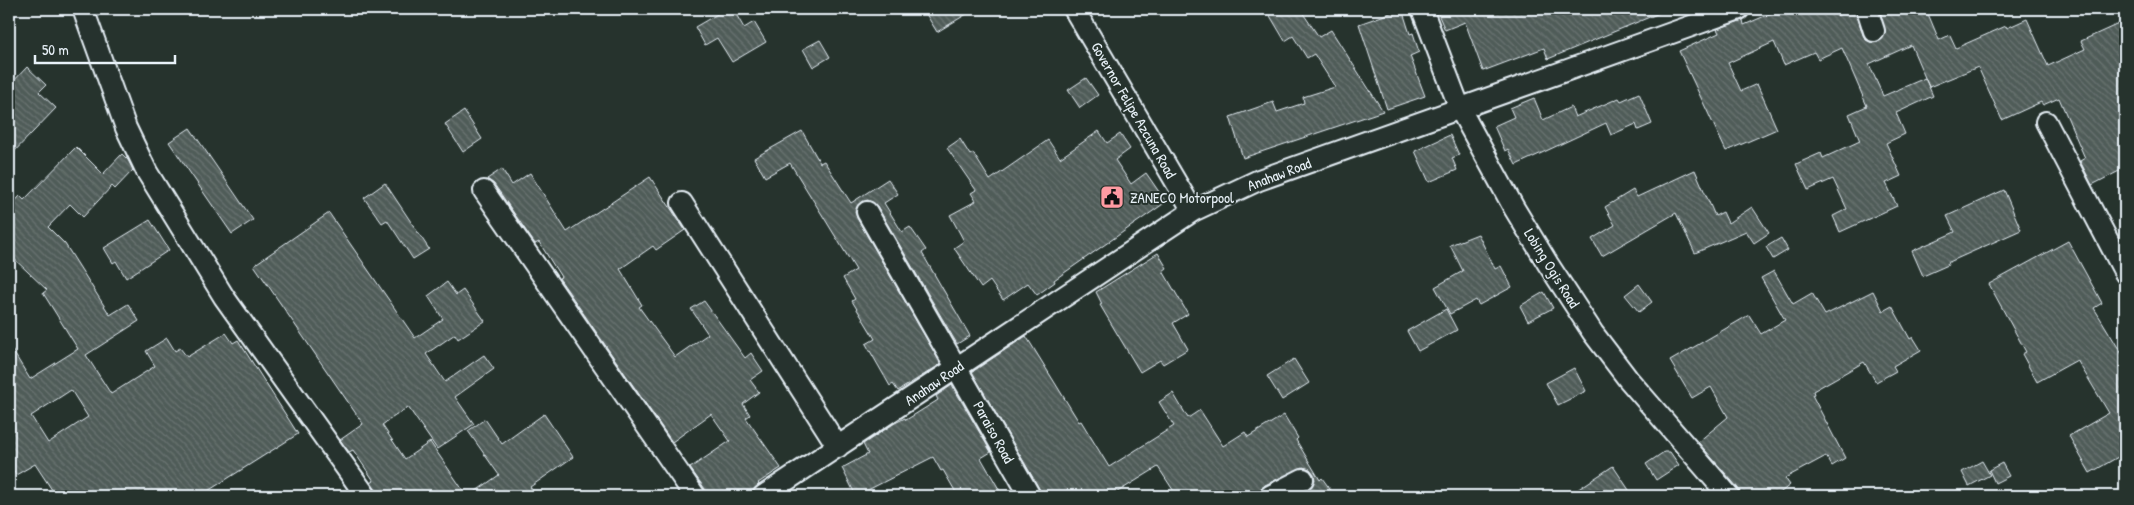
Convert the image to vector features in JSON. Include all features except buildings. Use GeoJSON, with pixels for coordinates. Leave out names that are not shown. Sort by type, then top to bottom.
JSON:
{"type":"FeatureCollection","features":[{"type":"Feature","properties":{"kind":"street"},"geometry":{"type":"LineString","coordinates":[[83,9],[126,128],[147,172],[224,297],[366,496]]}},
{"type":"Feature","properties":{"kind":"street","name":"Governor Felipe Azcuna Road"},"geometry":{"type":"LineString","coordinates":[[1074,9],[1193,211]]}},
{"type":"Feature","properties":{"kind":"street","name":"Lobing Ogis Road"},"geometry":{"type":"LineString","coordinates":[[1422,9],[1460,109],[1514,208],[1548,264],[1594,333],[1628,379],[1729,496]]}},
{"type":"Feature","properties":{"kind":"street","name":"Anahaw Road"},"geometry":{"type":"LineString","coordinates":[[763,496],[1193,211],[1259,180],[1739,9]]}},
{"type":"Feature","properties":{"kind":"street"},"geometry":{"type":"LineString","coordinates":[[1867,9],[1874,31]]}},
{"type":"Feature","properties":{"kind":"street"},"geometry":{"type":"LineString","coordinates":[[2046,122],[2125,273]]}},
{"type":"Feature","properties":{"kind":"street"},"geometry":{"type":"LineString","coordinates":[[484,191],[695,496]]}},
{"type":"Feature","properties":{"kind":"street"},"geometry":{"type":"LineString","coordinates":[[682,202],[838,447]]}},
{"type":"Feature","properties":{"kind":"street","name":"Paraiso Road"},"geometry":{"type":"LineString","coordinates":[[866,212],[958,368],[1030,496]]}},
{"type":"Feature","properties":{"kind":"street"},"geometry":{"type":"LineString","coordinates":[[1270,496],[1303,479]]}},
{"type":"Feature","properties":{"kind":"place","name":"ZANECO Motorpool"},"geometry":{"type":"Point","coordinates":[1112,197]}}]}
